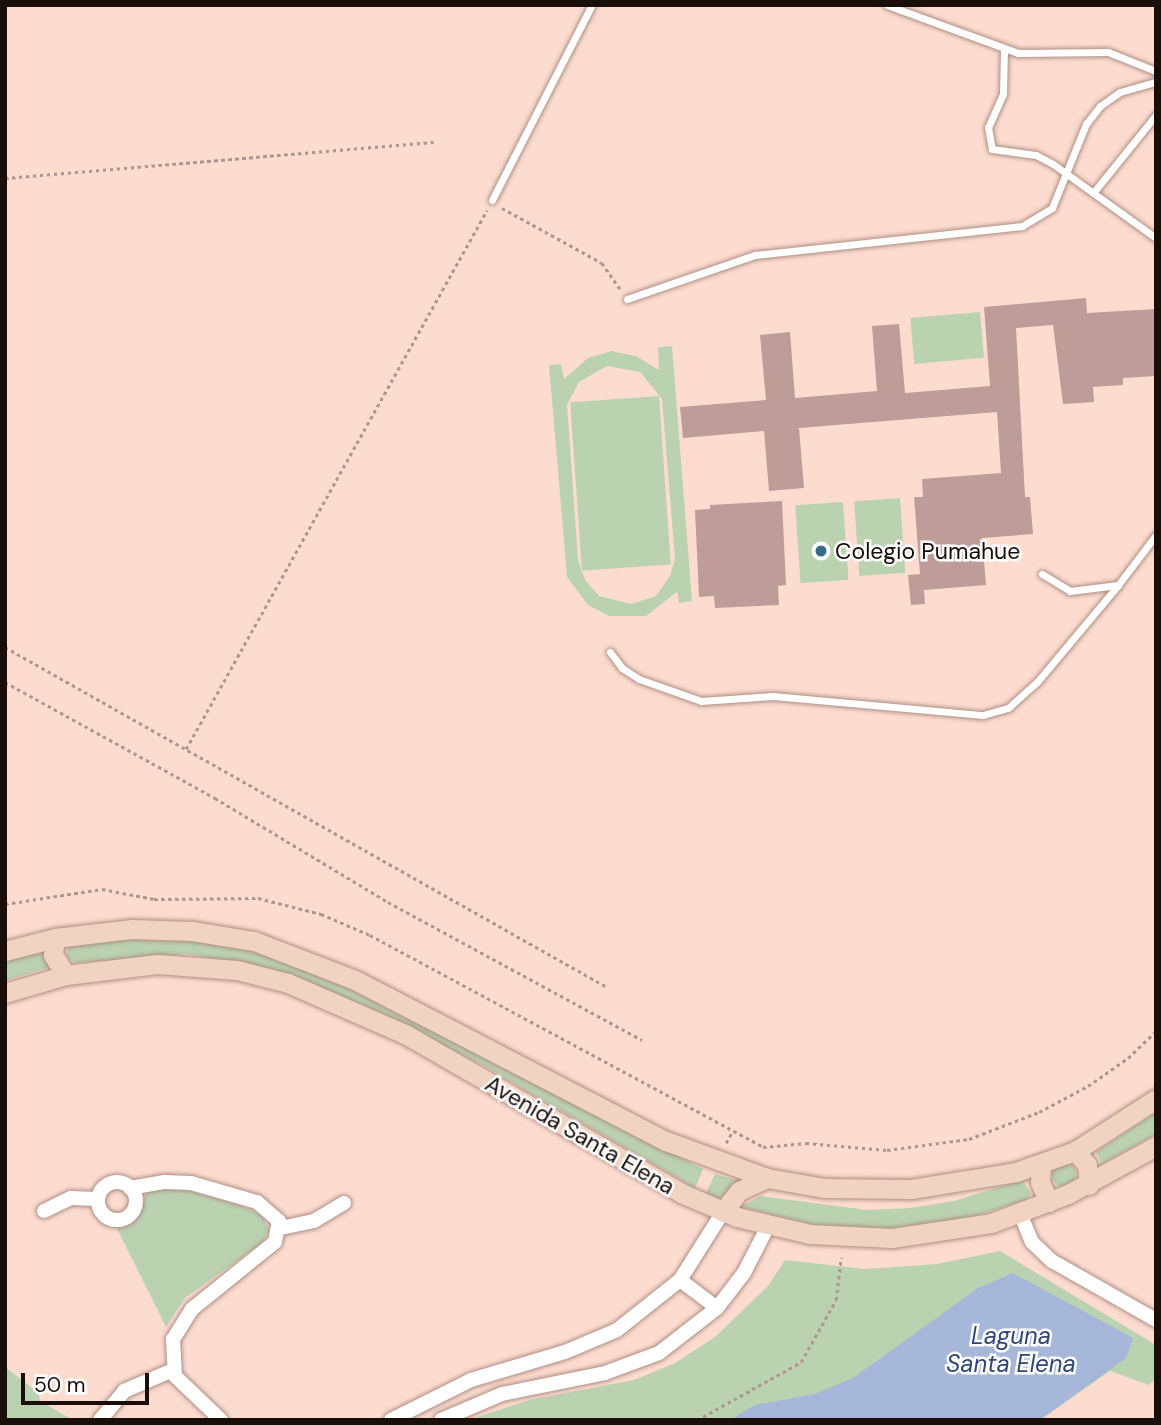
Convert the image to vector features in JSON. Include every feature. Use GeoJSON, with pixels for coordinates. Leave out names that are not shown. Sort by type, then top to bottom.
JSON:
{"type":"FeatureCollection","features":[{"type":"Feature","properties":{"kind":"street","name":"Avenida Santa Elena"},"geometry":{"type":"LineString","coordinates":[[5,951],[55,938],[102,931],[173,929],[222,934],[286,951],[355,980],[648,1133],[715,1162],[767,1178],[825,1188],[911,1189],[991,1178],[1041,1165],[1075,1151],[1156,1099]]}},
{"type":"Feature","properties":{"kind":"street"},"geometry":{"type":"LineString","coordinates":[[55,938],[53,955],[66,975]]}},
{"type":"Feature","properties":{"kind":"street","name":"Avenida Santa Elena"},"geometry":{"type":"LineString","coordinates":[[5,993],[66,975],[182,964],[237,970],[313,991],[405,1034],[681,1193],[723,1212],[768,1226],[832,1237],[892,1238],[962,1230],[1020,1213],[1089,1185],[1156,1146]]}},
{"type":"Feature","properties":{"kind":"street"},"geometry":{"type":"LineString","coordinates":[[1075,1151],[1087,1165],[1089,1185]]}},
{"type":"Feature","properties":{"kind":"street"},"geometry":{"type":"LineString","coordinates":[[1041,1165],[1040,1182],[1049,1202]]}},
{"type":"Feature","properties":{"kind":"street"},"geometry":{"type":"LineString","coordinates":[[391,1420],[471,1380],[601,1339],[649,1308],[680,1280],[739,1191],[767,1178]]}},
{"type":"Feature","properties":{"kind":"street"},"geometry":{"type":"LineString","coordinates":[[97,1199],[110,1183],[130,1188],[164,1182],[204,1186],[264,1205],[275,1214],[281,1228]]}},
{"type":"Feature","properties":{"kind":"street"},"geometry":{"type":"LineString","coordinates":[[97,1199],[108,1219],[125,1219],[135,1205],[130,1188]]}},
{"type":"Feature","properties":{"kind":"street"},"geometry":{"type":"LineString","coordinates":[[44,1211],[71,1198],[97,1199]]}},
{"type":"Feature","properties":{"kind":"street"},"geometry":{"type":"LineString","coordinates":[[221,1420],[183,1387],[173,1370],[171,1349],[181,1322],[271,1246],[281,1228],[314,1221],[344,1203]]}},
{"type":"Feature","properties":{"kind":"street"},"geometry":{"type":"LineString","coordinates":[[1020,1213],[1032,1242],[1052,1261],[1156,1320]]}},
{"type":"Feature","properties":{"kind":"street"},"geometry":{"type":"LineString","coordinates":[[441,1420],[502,1394],[634,1364],[678,1341],[717,1308],[744,1273],[768,1226]]}},
{"type":"Feature","properties":{"kind":"street"},"geometry":{"type":"LineString","coordinates":[[680,1280],[717,1308]]}},
{"type":"Feature","properties":{"kind":"street"},"geometry":{"type":"LineString","coordinates":[[100,1420],[124,1391],[173,1370]]}},
{"type":"Feature","properties":{"kind":"lane"},"geometry":{"type":"LineString","coordinates":[[492,200],[592,5]]}},
{"type":"Feature","properties":{"kind":"lane"},"geometry":{"type":"LineString","coordinates":[[887,5],[1004,50],[1037,54],[1108,52],[1156,71]]}},
{"type":"Feature","properties":{"kind":"lane"},"geometry":{"type":"LineString","coordinates":[[1004,50],[1003,94],[988,127],[987,142],[1003,154],[1036,155],[1156,238]]}},
{"type":"Feature","properties":{"kind":"lane"},"geometry":{"type":"LineString","coordinates":[[626,299],[755,255],[1022,226],[1052,208],[1086,124],[1100,106],[1120,92],[1156,82]]}},
{"type":"Feature","properties":{"kind":"lane"},"geometry":{"type":"LineString","coordinates":[[1093,193],[1156,115]]}},
{"type":"Feature","properties":{"kind":"lane"},"geometry":{"type":"LineString","coordinates":[[610,652],[622,668],[639,678],[701,701],[773,696],[983,715],[1008,708],[1037,682],[1156,535]]}},
{"type":"Feature","properties":{"kind":"lane"},"geometry":{"type":"LineString","coordinates":[[1042,574],[1070,591],[1118,584]]}},
{"type":"Feature","properties":{"kind":"path"},"geometry":{"type":"LineString","coordinates":[[5,178],[433,142]]}},
{"type":"Feature","properties":{"kind":"path"},"geometry":{"type":"LineString","coordinates":[[186,749],[492,200],[602,263],[626,299]]}},
{"type":"Feature","properties":{"kind":"path"},"geometry":{"type":"LineString","coordinates":[[5,647],[607,987]]}},
{"type":"Feature","properties":{"kind":"path"},"geometry":{"type":"LineString","coordinates":[[5,682],[215,798],[388,902],[642,1040]]}},
{"type":"Feature","properties":{"kind":"path"},"geometry":{"type":"LineString","coordinates":[[5,904],[102,889],[154,899],[258,898],[310,911],[370,935],[763,1147],[806,1143],[887,1150],[969,1139],[1039,1112],[1088,1086],[1128,1058],[1156,1031]]}},
{"type":"Feature","properties":{"kind":"path"},"geometry":{"type":"LineString","coordinates":[[715,1162],[732,1132]]}},
{"type":"Feature","properties":{"kind":"path"},"geometry":{"type":"LineString","coordinates":[[697,1420],[801,1362],[836,1300],[841,1257]]}},
{"type":"Feature","properties":{"kind":"green space"},"geometry":{"type":"Polygon","coordinates":[[[980,312],[984,358],[914,364],[910,318],[980,312]]]}},
{"type":"Feature","properties":{"kind":"green space"},"geometry":{"type":"Polygon","coordinates":[[[672,346],[692,601],[679,603],[677,592],[646,616],[609,616],[588,605],[567,577],[549,365],[561,364],[564,379],[588,358],[611,351],[636,356],[659,370],[658,347],[672,346]],[[607,366],[579,382],[567,405],[578,560],[585,580],[599,596],[631,604],[656,596],[670,576],[675,559],[662,399],[640,372],[607,366]]]}},
{"type":"Feature","properties":{"kind":"green space"},"geometry":{"type":"Polygon","coordinates":[[[659,396],[671,565],[582,571],[570,402],[659,396]]]}},
{"type":"Feature","properties":{"kind":"green space"},"geometry":{"type":"Polygon","coordinates":[[[900,498],[905,573],[859,576],[854,501],[900,498]]]}},
{"type":"Feature","properties":{"kind":"green space"},"geometry":{"type":"Polygon","coordinates":[[[843,502],[848,580],[801,583],[795,505],[843,502]]]}},
{"type":"Feature","properties":{"kind":"green space"},"geometry":{"type":"Polygon","coordinates":[[[116,939],[207,942],[256,951],[324,976],[703,1169],[695,1188],[481,1064],[291,974],[187,954],[75,963],[66,956],[70,943],[116,939]]]}},
{"type":"Feature","properties":{"kind":"green space"},"geometry":{"type":"Polygon","coordinates":[[[46,954],[50,967],[5,981],[5,961],[46,954]]]}},
{"type":"Feature","properties":{"kind":"green space"},"geometry":{"type":"Polygon","coordinates":[[[1156,1112],[1156,1134],[1102,1164],[1096,1152],[1156,1112]]]}},
{"type":"Feature","properties":{"kind":"green space"},"geometry":{"type":"Polygon","coordinates":[[[1064,1163],[1075,1170],[1076,1175],[1069,1186],[1064,1187],[1053,1180],[1052,1175],[1059,1164],[1064,1163]]]}},
{"type":"Feature","properties":{"kind":"green space"},"geometry":{"type":"Polygon","coordinates":[[[715,1174],[739,1181],[719,1199],[705,1195],[715,1174]]]}},
{"type":"Feature","properties":{"kind":"green space"},"geometry":{"type":"Polygon","coordinates":[[[1022,1180],[1031,1193],[1026,1200],[969,1218],[892,1230],[818,1226],[740,1207],[761,1196],[867,1210],[910,1208],[954,1201],[1022,1180]]]}},
{"type":"Feature","properties":{"kind":"green space"},"geometry":{"type":"Polygon","coordinates":[[[154,1189],[182,1189],[239,1205],[262,1215],[269,1230],[262,1243],[185,1298],[166,1327],[117,1229],[138,1215],[146,1193],[154,1189]]]}},
{"type":"Feature","properties":{"kind":"green space"},"geometry":{"type":"Polygon","coordinates":[[[1000,1251],[1156,1345],[1156,1378],[1149,1385],[1110,1371],[1040,1420],[469,1420],[529,1400],[634,1380],[675,1363],[715,1337],[768,1286],[785,1260],[865,1269],[937,1264],[1000,1251]]]}},
{"type":"Feature","properties":{"kind":"green space"},"geometry":{"type":"Polygon","coordinates":[[[5,1367],[39,1393],[40,1401],[73,1420],[5,1420],[5,1367]]]}},
{"type":"Feature","properties":{"kind":"water","name":"Laguna Santa Elena"},"geometry":{"type":"Polygon","coordinates":[[[1013,1273],[1133,1338],[1126,1358],[1040,1420],[730,1420],[755,1405],[815,1394],[853,1378],[978,1288],[1013,1273]]]}},
{"type":"Feature","properties":{"kind":"building"},"geometry":{"type":"Polygon","coordinates":[[[1086,298],[1087,313],[1156,309],[1156,376],[1123,378],[1123,385],[1093,387],[1094,402],[1063,404],[1053,325],[1016,328],[1025,497],[1030,497],[1033,534],[982,538],[986,585],[924,590],[925,604],[911,605],[908,575],[920,574],[914,497],[923,497],[922,479],[1001,473],[997,412],[799,428],[804,488],[769,491],[764,431],[683,438],[680,407],[766,400],[760,335],[790,332],[795,398],[877,391],[872,326],[899,324],[905,393],[990,386],[984,307],[1086,298]]]}},
{"type":"Feature","properties":{"kind":"building"},"geometry":{"type":"Polygon","coordinates":[[[782,501],[786,585],[778,586],[779,605],[715,608],[714,596],[699,597],[695,510],[710,509],[710,505],[782,501]]]}},
{"type":"Feature","properties":{"kind":"place","name":"Colegio Pumahue"},"geometry":{"type":"Point","coordinates":[821,551]}}]}
